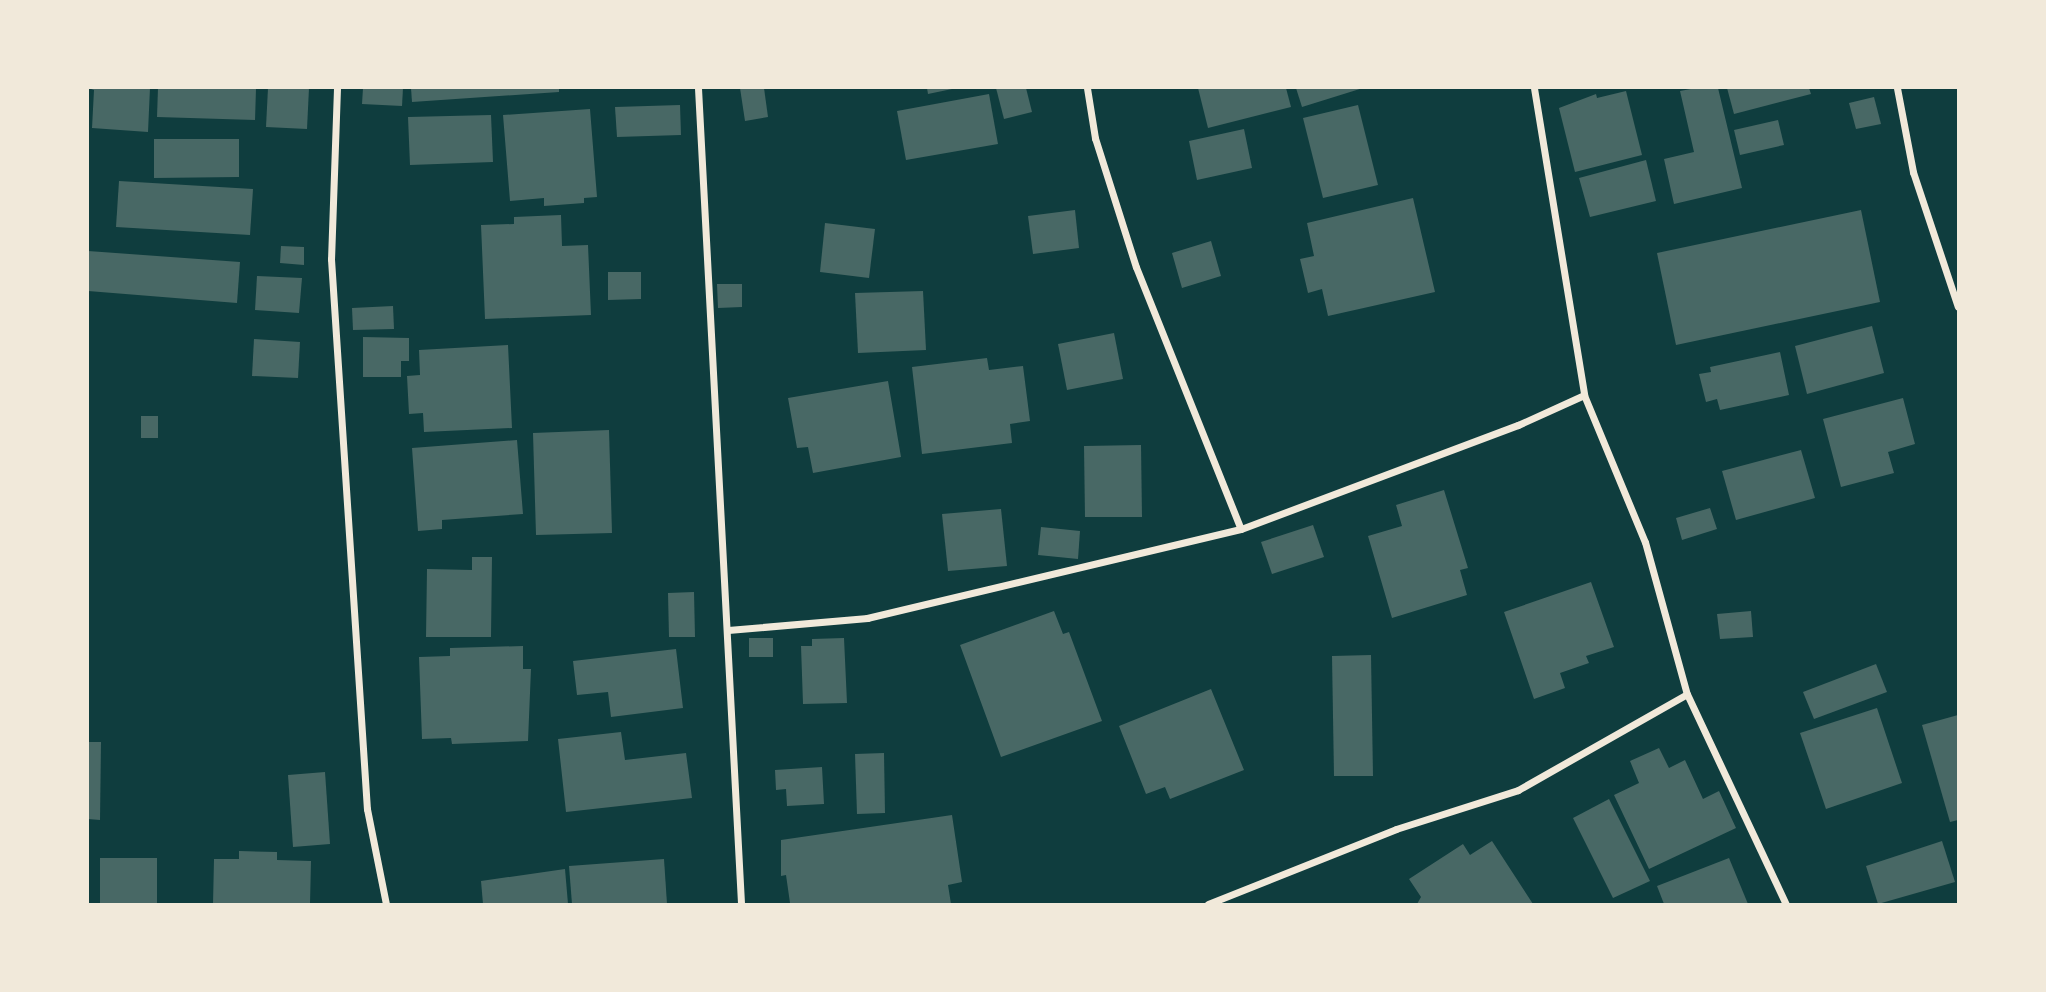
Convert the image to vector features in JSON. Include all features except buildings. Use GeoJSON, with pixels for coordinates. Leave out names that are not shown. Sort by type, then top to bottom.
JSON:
{"type":"FeatureCollection","features":[{"type":"Feature","properties":{"kind":"street"},"geometry":{"type":"LineString","coordinates":[[337,88],[331,259],[367,809],[386,905]]}},
{"type":"Feature","properties":{"kind":"street"},"geometry":{"type":"LineString","coordinates":[[698,88],[741,905]]}},
{"type":"Feature","properties":{"kind":"street"},"geometry":{"type":"LineString","coordinates":[[1087,88],[1095,138],[1136,267],[1241,529]]}},
{"type":"Feature","properties":{"kind":"street"},"geometry":{"type":"LineString","coordinates":[[1534,88],[1584,395],[1644,541],[1687,694],[1786,905]]}},
{"type":"Feature","properties":{"kind":"street"},"geometry":{"type":"LineString","coordinates":[[1897,88],[1913,173],[1958,307]]}},
{"type":"Feature","properties":{"kind":"street"},"geometry":{"type":"LineString","coordinates":[[728,630],[867,618],[1241,529],[1518,425],[1584,395]]}},
{"type":"Feature","properties":{"kind":"street"},"geometry":{"type":"LineString","coordinates":[[1208,905],[1396,829],[1518,790],[1687,694]]}}]}
